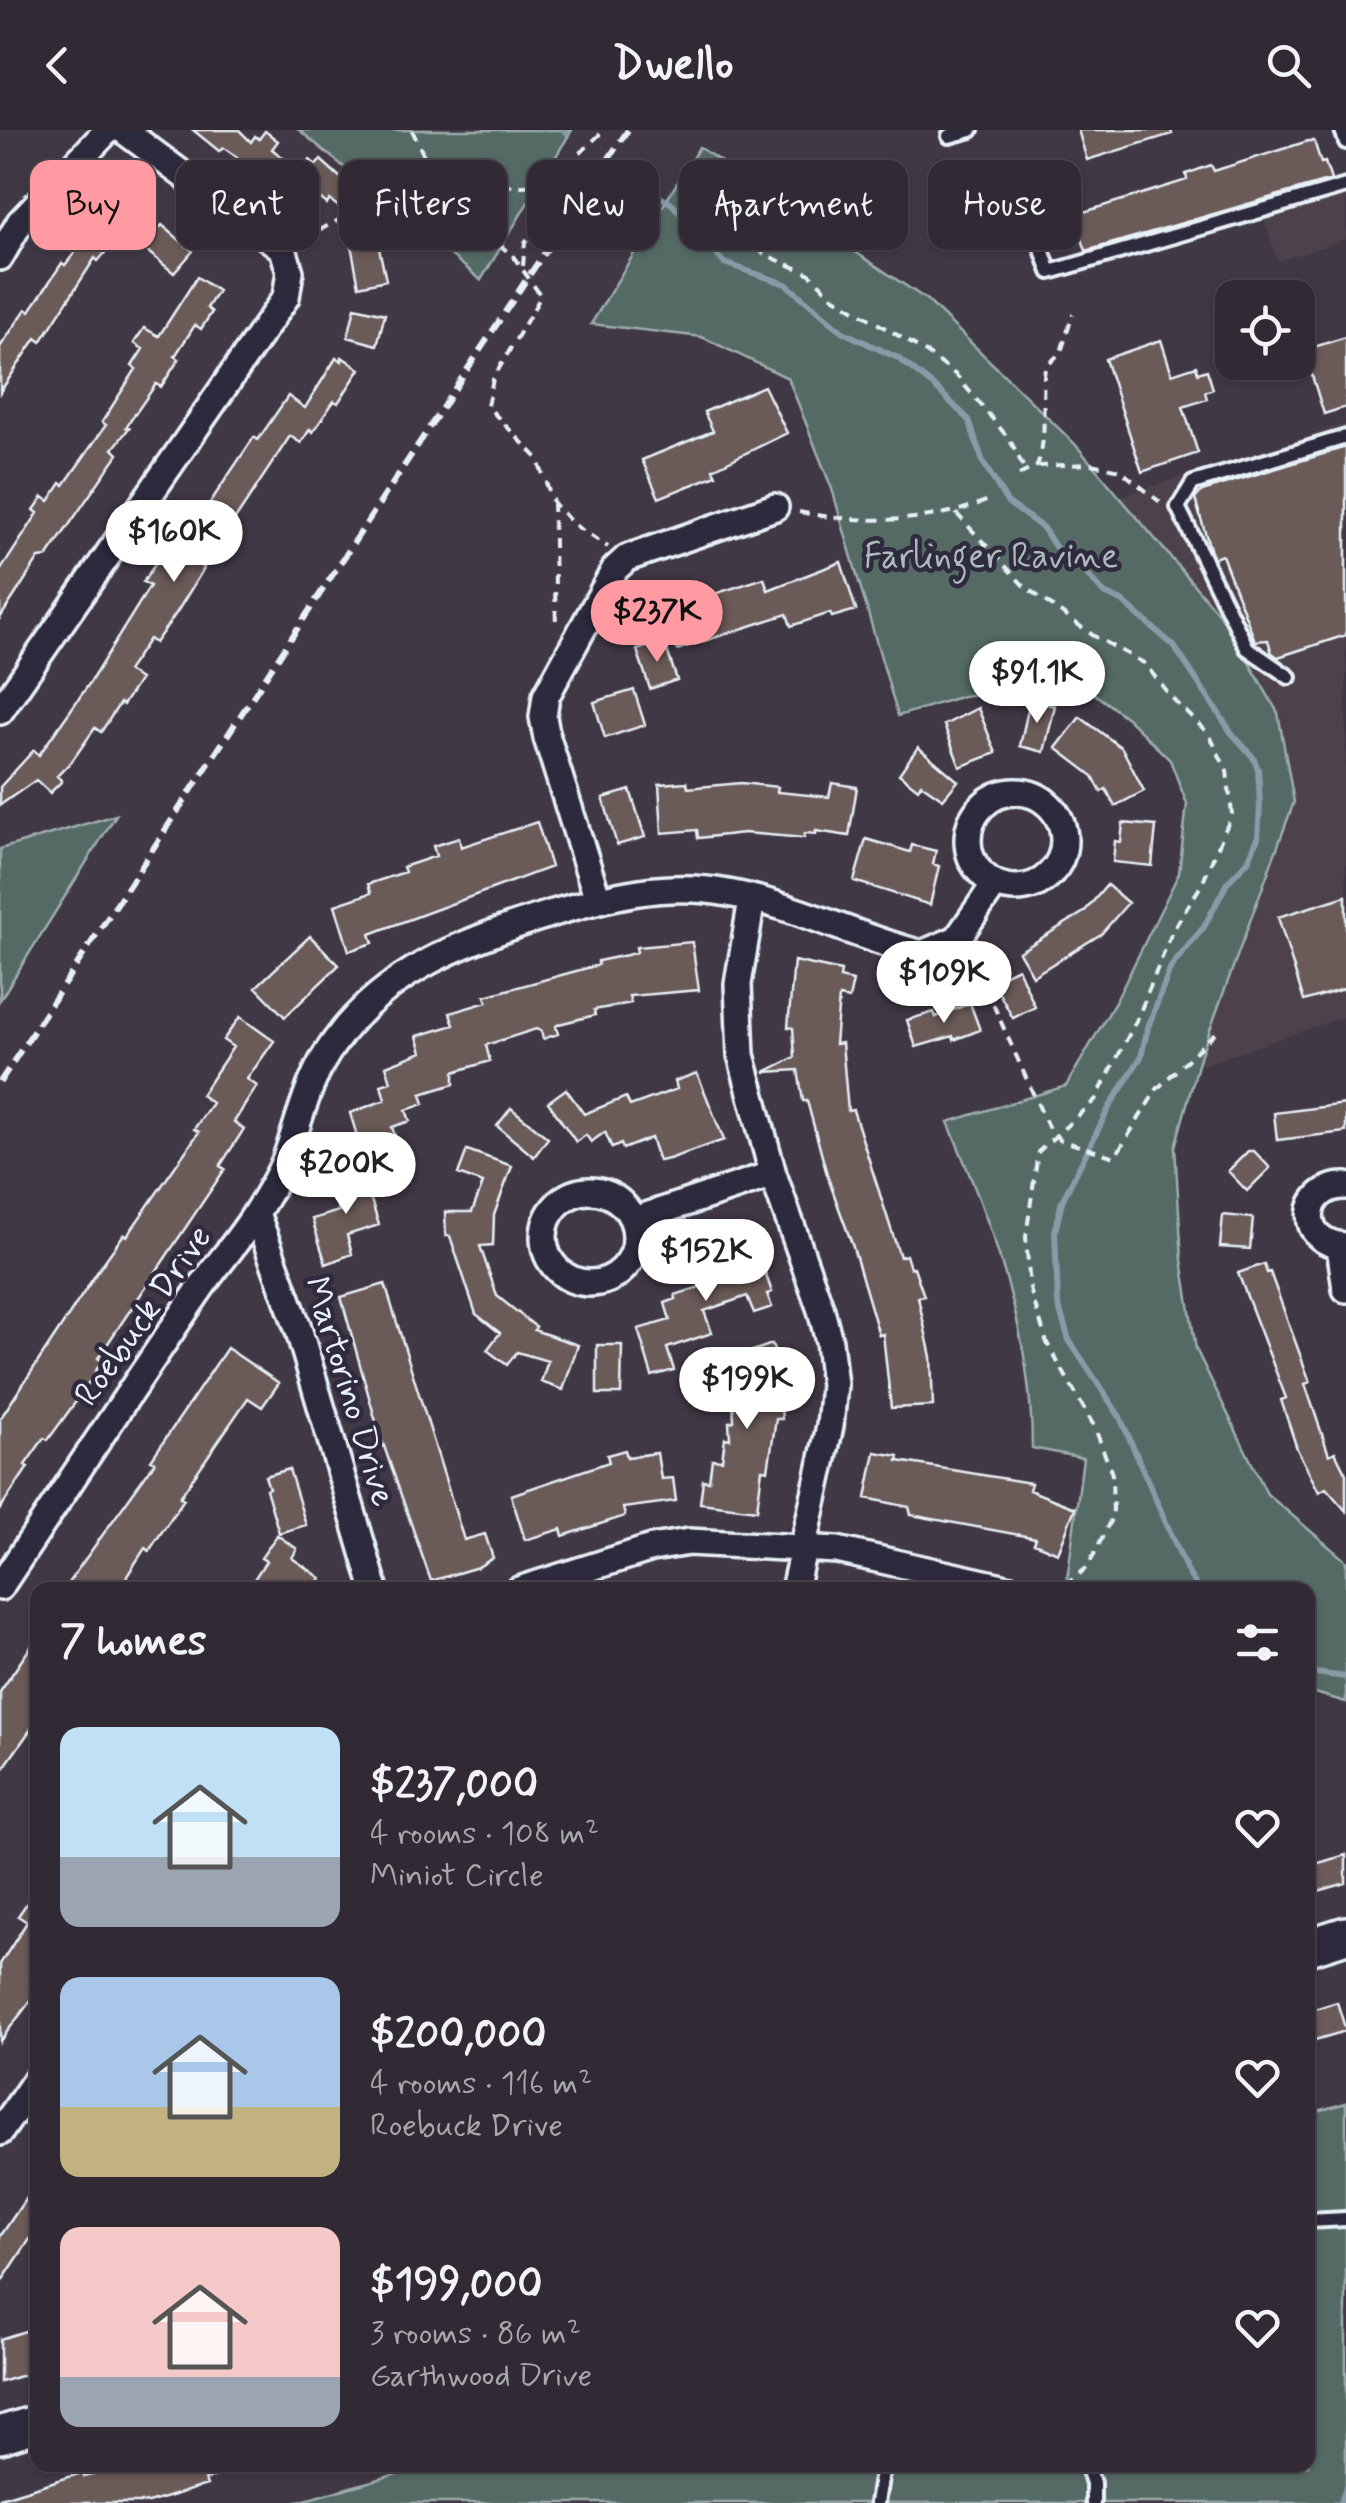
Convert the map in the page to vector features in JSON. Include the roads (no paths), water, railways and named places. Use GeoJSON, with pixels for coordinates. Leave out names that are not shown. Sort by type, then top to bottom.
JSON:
{"type":"FeatureCollection","features":[{"type":"Feature","properties":{"kind":"street"},"geometry":{"type":"LineString","coordinates":[[0,257],[10,224],[108,130]]}},
{"type":"Feature","properties":{"kind":"street"},"geometry":{"type":"LineString","coordinates":[[0,711],[286,298],[290,272],[283,249],[123,130]]}},
{"type":"Feature","properties":{"kind":"street"},"geometry":{"type":"LineString","coordinates":[[598,900],[547,738],[543,716],[546,696],[615,569],[627,558],[776,507]]}},
{"type":"Feature","properties":{"kind":"street","name":"Roebuck Drive"},"geometry":{"type":"LineString","coordinates":[[0,1587],[256,1213],[284,1164],[308,1089],[332,1044],[367,1005],[440,954],[488,934],[631,891],[697,889],[752,899],[790,908],[922,954],[957,939],[995,884]]}},
{"type":"Feature","properties":{"kind":"street"},"geometry":{"type":"LineString","coordinates":[[752,899],[738,984],[741,1056],[774,1174],[821,1310],[834,1385],[830,1426],[796,1582]]}},
{"type":"Feature","properties":{"kind":"street"},"geometry":{"type":"LineString","coordinates":[[634,1220],[774,1174]]}},
{"type":"Feature","properties":{"kind":"street"},"geometry":{"type":"LineString","coordinates":[[1346,1186],[1321,1193],[1311,1211],[1314,1232],[1321,1240],[1343,1246],[1346,1288]]}},
{"type":"Feature","properties":{"kind":"street","name":"Martorino Drive"},"geometry":{"type":"LineString","coordinates":[[256,1213],[300,1330],[373,1582]]}},
{"type":"Feature","properties":{"kind":"street"},"geometry":{"type":"LineString","coordinates":[[544,1582],[652,1548],[724,1543],[837,1550],[980,1582]]}},
{"type":"Feature","properties":{"kind":"street"},"geometry":{"type":"LineString","coordinates":[[1315,1945],[1346,1935]]}},
{"type":"Feature","properties":{"kind":"street"},"geometry":{"type":"LineString","coordinates":[[0,2132],[30,2089]]}},
{"type":"Feature","properties":{"kind":"street"},"geometry":{"type":"LineString","coordinates":[[0,2435],[30,2426]]}},
{"type":"Feature","properties":{"kind":"lane"},"geometry":{"type":"LineString","coordinates":[[949,136],[972,130]]}},
{"type":"Feature","properties":{"kind":"lane"},"geometry":{"type":"LineString","coordinates":[[1342,130],[1346,142]]}},
{"type":"Feature","properties":{"kind":"lane"},"geometry":{"type":"LineString","coordinates":[[1042,250],[1050,272],[1346,186]]}},
{"type":"Feature","properties":{"kind":"lane"},"geometry":{"type":"LineString","coordinates":[[1288,677],[1246,648],[1178,507],[1193,483],[1346,437]]}},
{"type":"Feature","properties":{"kind":"lane"},"geometry":{"type":"LineString","coordinates":[[1315,2221],[1346,2219]]}},
{"type":"Feature","properties":{"kind":"lane"},"geometry":{"type":"LineString","coordinates":[[878,2503],[882,2472]]}},
{"type":"Feature","properties":{"kind":"lane"},"geometry":{"type":"LineString","coordinates":[[1089,2472],[1093,2503]]}},
{"type":"Feature","properties":{"kind":"waterway"},"geometry":{"type":"LineString","coordinates":[[564,130],[567,133]]}},
{"type":"Feature","properties":{"kind":"waterway"},"geometry":{"type":"LineString","coordinates":[[659,196],[672,204],[724,263],[786,284],[843,332],[898,358],[936,388],[969,420],[983,462],[1007,502],[1043,528],[1056,548],[1070,556],[1104,593],[1122,601],[1174,646],[1258,769],[1258,838],[1248,861],[1227,883],[1204,927],[1171,967],[1141,1057],[1109,1108],[1062,1201],[1055,1232],[1058,1304],[1069,1340],[1120,1417],[1194,1582]]}},
{"type":"Feature","properties":{"kind":"waterway"},"geometry":{"type":"LineString","coordinates":[[1315,1673],[1346,1677]]}},
{"type":"Feature","properties":{"kind":"waterway"},"geometry":{"type":"LineString","coordinates":[[1340,2503],[1346,2487]]}},
{"type":"Feature","properties":{"kind":"railway"},"geometry":{"type":"LineString","coordinates":[[0,1082],[628,130]]}},
{"type":"Feature","properties":{"kind":"park label","name":"Farlinger Ravine"},"geometry":{"type":"Point","coordinates":[991,555]}}]}
